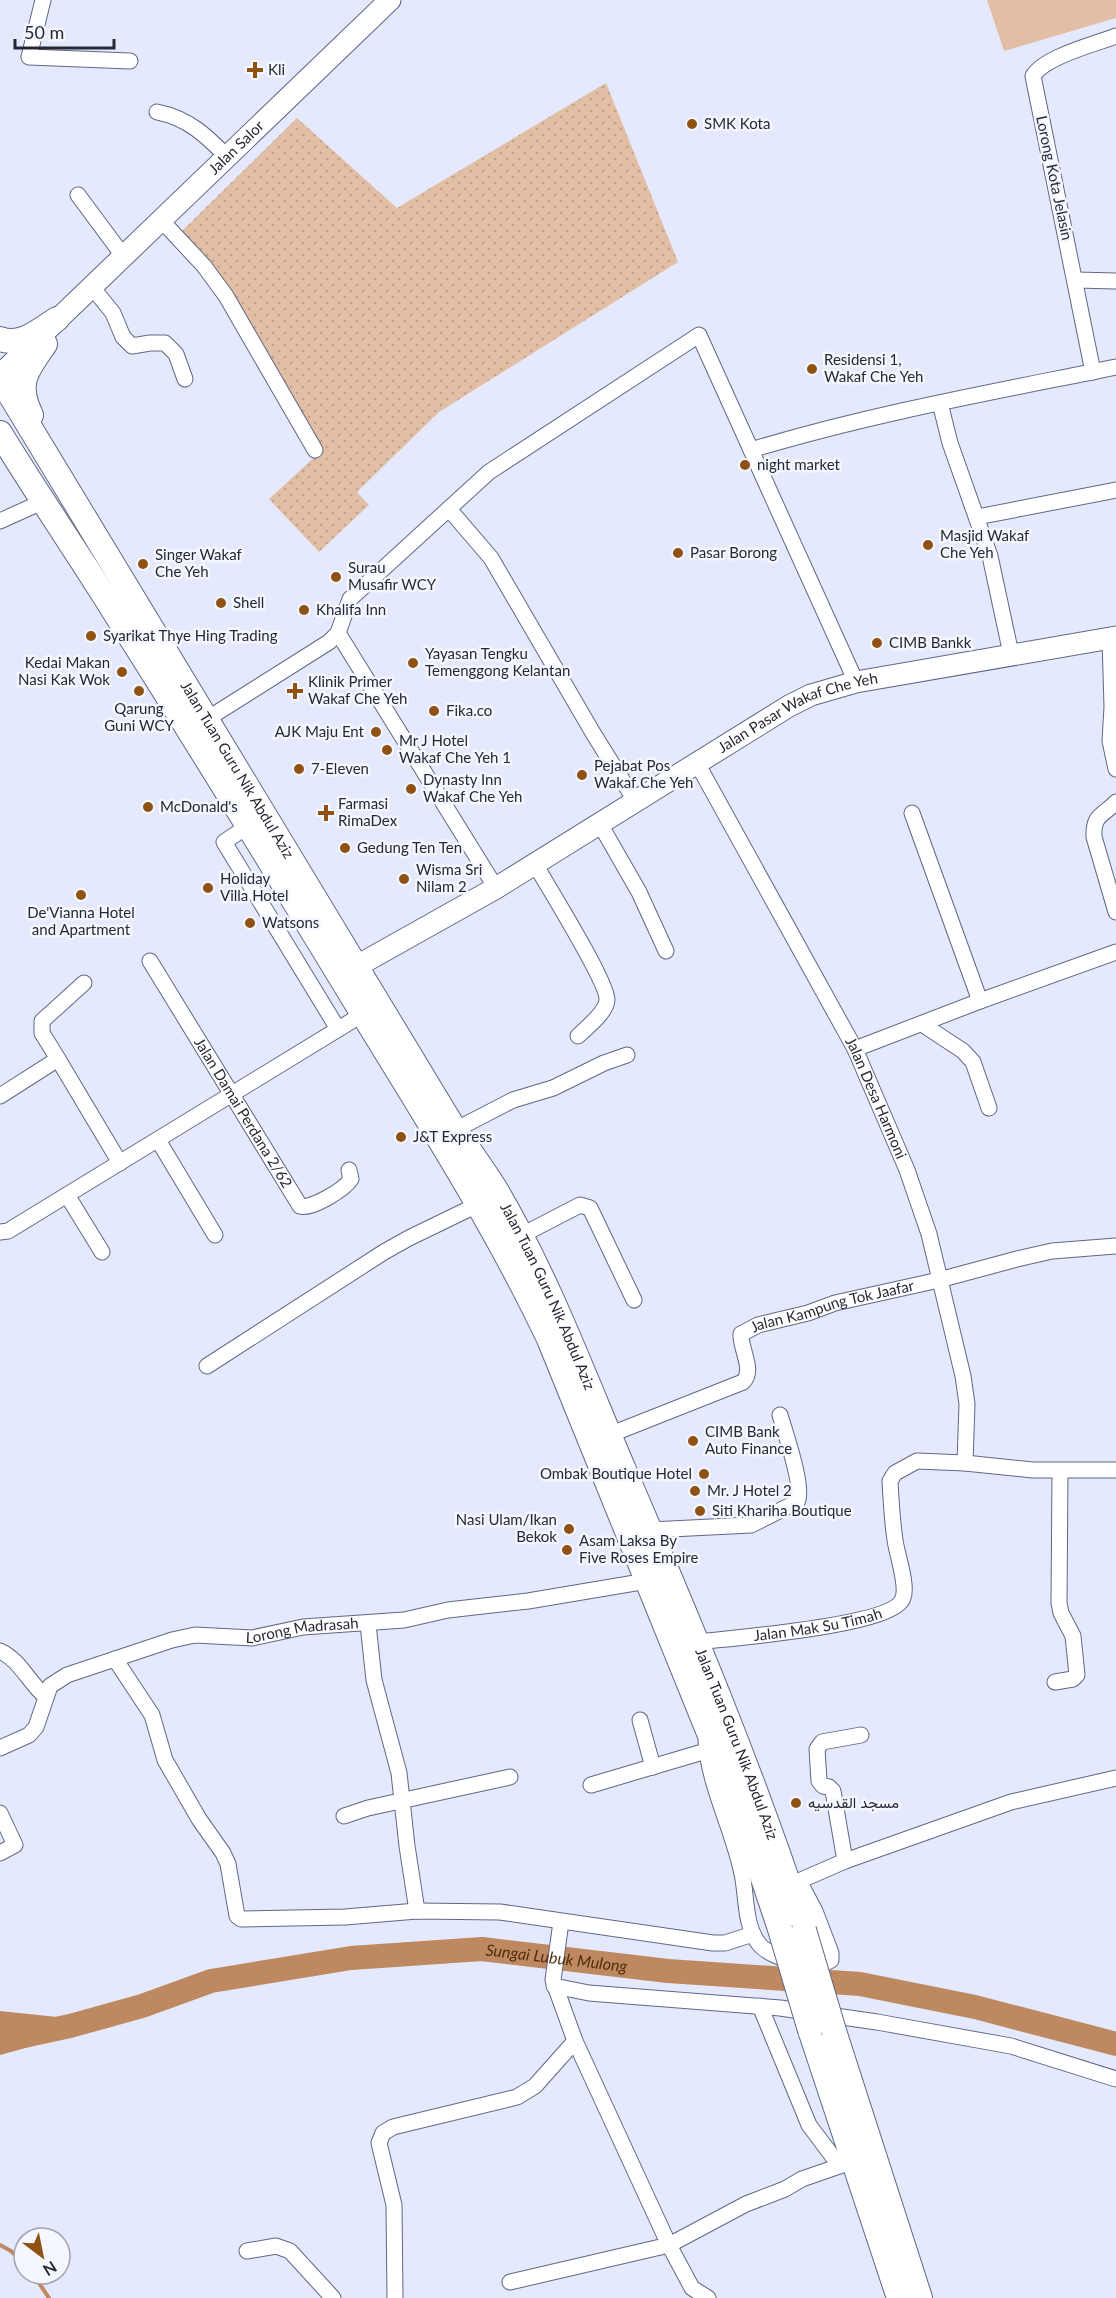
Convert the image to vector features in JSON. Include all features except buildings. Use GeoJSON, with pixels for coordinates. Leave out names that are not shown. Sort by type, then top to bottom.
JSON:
{"type":"FeatureCollection","features":[{"type":"Feature","properties":{"kind":"main road"},"geometry":{"type":"LineString","coordinates":[[0,339],[14,342],[27,339],[57,319]]}},
{"type":"Feature","properties":{"kind":"main road"},"geometry":{"type":"LineString","coordinates":[[45,344],[29,368],[22,391],[63,482]]}},
{"type":"Feature","properties":{"kind":"main road","name":"Jalan Tuan Guru Nik Abdul Aziz"},"geometry":{"type":"LineString","coordinates":[[0,376],[455,1130],[496,1190],[520,1236],[566,1334],[650,1530],[794,1883],[804,1930],[834,2031],[920,2298]]}},
{"type":"Feature","properties":{"kind":"main road"},"geometry":{"type":"LineString","coordinates":[[0,405],[45,480],[111,606]]}},
{"type":"Feature","properties":{"kind":"main road","name":"Jalan Tuan Guru Nik Abdul Aziz"},"geometry":{"type":"LineString","coordinates":[[0,433],[248,826],[479,1204],[526,1289],[549,1339],[705,1721],[755,1851],[849,2162],[899,2298]]}},
{"type":"Feature","properties":{"kind":"street"},"geometry":{"type":"LineString","coordinates":[[43,0],[29,57],[130,61]]}},
{"type":"Feature","properties":{"kind":"street","name":"Jalan Salor"},"geometry":{"type":"LineString","coordinates":[[0,376],[390,0]]}},
{"type":"Feature","properties":{"kind":"street","name":"Lorong Kota Jelasin"},"geometry":{"type":"LineString","coordinates":[[1093,372],[1033,76],[1037,70],[1054,60],[1116,36]]}},
{"type":"Feature","properties":{"kind":"street"},"geometry":{"type":"LineString","coordinates":[[158,112],[168,114],[203,132],[228,158]]}},
{"type":"Feature","properties":{"kind":"street"},"geometry":{"type":"LineString","coordinates":[[78,195],[124,257]]}},
{"type":"Feature","properties":{"kind":"street"},"geometry":{"type":"LineString","coordinates":[[162,221],[204,266],[226,296],[315,450]]}},
{"type":"Feature","properties":{"kind":"street"},"geometry":{"type":"LineString","coordinates":[[1076,280],[1116,281]]}},
{"type":"Feature","properties":{"kind":"street"},"geometry":{"type":"LineString","coordinates":[[89,291],[113,313],[123,337],[132,346],[165,343],[176,354],[185,379]]}},
{"type":"Feature","properties":{"kind":"street","name":"Jalan Salor"},"geometry":{"type":"LineString","coordinates":[[0,376],[17,370],[45,344],[89,291]]}},
{"type":"Feature","properties":{"kind":"street"},"geometry":{"type":"LineString","coordinates":[[207,719],[320,649],[338,633],[350,599],[489,472],[699,335],[856,682]]}},
{"type":"Feature","properties":{"kind":"street"},"geometry":{"type":"LineString","coordinates":[[751,450],[813,431],[903,409],[1116,368]]}},
{"type":"Feature","properties":{"kind":"street"},"geometry":{"type":"LineString","coordinates":[[940,403],[950,443],[995,574],[1011,654]]}},
{"type":"Feature","properties":{"kind":"street"},"geometry":{"type":"LineString","coordinates":[[977,517],[1116,490]]}},
{"type":"Feature","properties":{"kind":"street"},"geometry":{"type":"LineString","coordinates":[[0,521],[42,502]]}},
{"type":"Feature","properties":{"kind":"street"},"geometry":{"type":"LineString","coordinates":[[449,509],[490,558],[593,733],[636,801]]}},
{"type":"Feature","properties":{"kind":"street"},"geometry":{"type":"LineString","coordinates":[[338,633],[496,888]]}},
{"type":"Feature","properties":{"kind":"street"},"geometry":{"type":"LineString","coordinates":[[1113,638],[1113,707],[1110,741],[1116,769]]}},
{"type":"Feature","properties":{"kind":"street","name":"Jalan Pasar Wakaf Che Yeh"},"geometry":{"type":"LineString","coordinates":[[357,966],[496,888],[796,702],[834,687],[856,682],[1113,638]]}},
{"type":"Feature","properties":{"kind":"street","name":"Jalan Desa Harmoni"},"geometry":{"type":"LineString","coordinates":[[697,763],[855,1049],[903,1161],[929,1234],[963,1376],[967,1404],[965,1463]]}},
{"type":"Feature","properties":{"kind":"street"},"geometry":{"type":"LineString","coordinates":[[1116,802],[1097,817],[1093,827],[1116,912]]}},
{"type":"Feature","properties":{"kind":"street"},"geometry":{"type":"LineString","coordinates":[[912,813],[980,1001]]}},
{"type":"Feature","properties":{"kind":"street"},"geometry":{"type":"LineString","coordinates":[[600,824],[639,892],[666,951]]}},
{"type":"Feature","properties":{"kind":"street"},"geometry":{"type":"LineString","coordinates":[[248,826],[224,842],[338,1029]]}},
{"type":"Feature","properties":{"kind":"street"},"geometry":{"type":"LineString","coordinates":[[535,864],[584,948],[607,994],[604,1008],[578,1036]]}},
{"type":"Feature","properties":{"kind":"street"},"geometry":{"type":"LineString","coordinates":[[258,897],[282,882]]}},
{"type":"Feature","properties":{"kind":"street"},"geometry":{"type":"LineString","coordinates":[[855,1049],[1116,952]]}},
{"type":"Feature","properties":{"kind":"street","name":"Jalan Damai Perdana 2/62"},"geometry":{"type":"LineString","coordinates":[[150,961],[300,1206],[312,1206],[346,1185],[351,1179],[349,1170]]}},
{"type":"Feature","properties":{"kind":"street"},"geometry":{"type":"LineString","coordinates":[[84,983],[42,1021],[42,1033],[120,1163]]}},
{"type":"Feature","properties":{"kind":"street"},"geometry":{"type":"LineString","coordinates":[[0,1232],[8,1231],[363,1014]]}},
{"type":"Feature","properties":{"kind":"street"},"geometry":{"type":"LineString","coordinates":[[922,1024],[963,1051],[973,1062],[989,1108]]}},
{"type":"Feature","properties":{"kind":"street"},"geometry":{"type":"LineString","coordinates":[[455,1130],[513,1100],[552,1088],[604,1063],[627,1055]]}},
{"type":"Feature","properties":{"kind":"street"},"geometry":{"type":"LineString","coordinates":[[0,1096],[58,1059]]}},
{"type":"Feature","properties":{"kind":"street"},"geometry":{"type":"LineString","coordinates":[[158,1140],[215,1235]]}},
{"type":"Feature","properties":{"kind":"street"},"geometry":{"type":"LineString","coordinates":[[67,1195],[102,1252]]}},
{"type":"Feature","properties":{"kind":"street"},"geometry":{"type":"LineString","coordinates":[[207,1366],[384,1252],[479,1204]]}},
{"type":"Feature","properties":{"kind":"street"},"geometry":{"type":"LineString","coordinates":[[520,1236],[580,1205],[590,1208],[634,1300]]}},
{"type":"Feature","properties":{"kind":"street","name":"Jalan Kampung Tok Jaafar"},"geometry":{"type":"LineString","coordinates":[[609,1435],[743,1382],[748,1377],[748,1371],[740,1343],[741,1334],[747,1329],[845,1300],[939,1280],[1052,1251],[1116,1246]]}},
{"type":"Feature","properties":{"kind":"street"},"geometry":{"type":"LineString","coordinates":[[650,1530],[751,1525],[797,1502],[800,1496],[797,1480],[780,1415]]}},
{"type":"Feature","properties":{"kind":"street","name":"Jalan Mak Su Timah"},"geometry":{"type":"LineString","coordinates":[[697,1642],[840,1625],[885,1614],[900,1606],[904,1597],[904,1586],[895,1540],[890,1481],[895,1473],[917,1461],[1060,1472],[1116,1470]]}},
{"type":"Feature","properties":{"kind":"street"},"geometry":{"type":"LineString","coordinates":[[1055,1682],[1073,1679],[1077,1675],[1073,1636],[1059,1603],[1060,1472]]}},
{"type":"Feature","properties":{"kind":"street","name":"Lorong Madrasah"},"geometry":{"type":"LineString","coordinates":[[0,1748],[29,1736],[41,1716],[50,1686],[67,1675],[171,1640],[195,1635],[252,1638],[303,1628],[404,1620],[448,1610],[582,1593],[647,1581]]}},
{"type":"Feature","properties":{"kind":"street"},"geometry":{"type":"LineString","coordinates":[[368,1624],[374,1680],[399,1773],[417,1911]]}},
{"type":"Feature","properties":{"kind":"street"},"geometry":{"type":"LineString","coordinates":[[0,1651],[15,1661],[35,1688],[46,1698]]}},
{"type":"Feature","properties":{"kind":"street"},"geometry":{"type":"LineString","coordinates":[[115,1659],[152,1716],[165,1760],[199,1819],[223,1853],[228,1864],[237,1916],[247,1920],[345,1917],[417,1911],[500,1912],[560,1928],[712,1943],[725,1943],[753,1934]]}},
{"type":"Feature","properties":{"kind":"street"},"geometry":{"type":"LineString","coordinates":[[640,1720],[653,1767]]}},
{"type":"Feature","properties":{"kind":"street"},"geometry":{"type":"LineString","coordinates":[[705,1721],[706,1751],[712,1779],[742,1873],[749,1923],[760,1946],[783,1960],[808,1963],[826,1963],[831,1960],[831,1953],[815,1911],[794,1883],[845,1861],[1011,1802],[1116,1778]]}},
{"type":"Feature","properties":{"kind":"street"},"geometry":{"type":"LineString","coordinates":[[845,1861],[833,1791],[819,1781],[818,1749],[822,1742],[861,1735]]}},
{"type":"Feature","properties":{"kind":"street"},"geometry":{"type":"LineString","coordinates":[[591,1785],[706,1751]]}},
{"type":"Feature","properties":{"kind":"street"},"geometry":{"type":"LineString","coordinates":[[344,1816],[368,1808],[510,1777]]}},
{"type":"Feature","properties":{"kind":"street"},"geometry":{"type":"LineString","coordinates":[[0,1813],[15,1845],[0,1853]]}},
{"type":"Feature","properties":{"kind":"street"},"geometry":{"type":"LineString","coordinates":[[560,1928],[553,1983],[574,2041],[669,2245],[692,2288],[708,2298]]}},
{"type":"Feature","properties":{"kind":"street"},"geometry":{"type":"LineString","coordinates":[[553,1983],[589,1993],[760,2006],[877,2022],[1011,2046],[1116,2079]]}},
{"type":"Feature","properties":{"kind":"street"},"geometry":{"type":"LineString","coordinates":[[760,2006],[809,2125],[833,2157],[849,2162]]}},
{"type":"Feature","properties":{"kind":"street"},"geometry":{"type":"LineString","coordinates":[[395,2298],[394,2205],[379,2143],[383,2133],[393,2127],[518,2097],[535,2086],[574,2041]]}},
{"type":"Feature","properties":{"kind":"street"},"geometry":{"type":"LineString","coordinates":[[510,2282],[669,2245],[746,2204],[785,2189],[802,2179],[849,2162]]}},
{"type":"Feature","properties":{"kind":"street"},"geometry":{"type":"LineString","coordinates":[[247,2251],[276,2246],[290,2251],[333,2298]]}},
{"type":"Feature","properties":{"kind":"shaded area"},"geometry":{"type":"Polygon","coordinates":[[[987,0],[1116,0],[1116,18],[1004,51],[987,0]]]}},
{"type":"Feature","properties":{"kind":"shaded area"},"geometry":{"type":"Polygon","coordinates":[[[606,83],[678,262],[439,412],[357,492],[369,505],[319,552],[269,499],[320,452],[181,232],[297,118],[397,208],[606,83]]]}},
{"type":"Feature","properties":{"kind":"shaded area"},"geometry":{"type":"Polygon","coordinates":[[[0,2011],[57,2017],[70,2026],[58,2039],[0,2055],[0,2011]]]}},
{"type":"Feature","properties":{"kind":"waterway","name":"Sungai Lubuk Mulong"},"geometry":{"type":"LineString","coordinates":[[0,2041],[70,2026],[142,2006],[211,1981],[351,1958],[482,1949],[668,1971],[860,1984],[975,2007],[1116,2044]]}},
{"type":"Feature","properties":{"kind":"waterway"},"geometry":{"type":"LineString","coordinates":[[0,2245],[12,2252]]}},
{"type":"Feature","properties":{"kind":"waterway"},"geometry":{"type":"LineString","coordinates":[[41,2286],[49,2298]]}},
{"type":"Feature","properties":{"kind":"place","name":"Kli"},"geometry":{"type":"Point","coordinates":[255,70]}},
{"type":"Feature","properties":{"kind":"place","name":"SMK Kota"},"geometry":{"type":"Point","coordinates":[692,124]}},
{"type":"Feature","properties":{"kind":"place","name":"Residensi 1, Wakaf Che Yeh"},"geometry":{"type":"Point","coordinates":[812,369]}},
{"type":"Feature","properties":{"kind":"place","name":"night market"},"geometry":{"type":"Point","coordinates":[745,465]}},
{"type":"Feature","properties":{"kind":"place","name":"Masjid Wakaf Che Yeh"},"geometry":{"type":"Point","coordinates":[928,545]}},
{"type":"Feature","properties":{"kind":"place","name":"Pasar Borong"},"geometry":{"type":"Point","coordinates":[678,553]}},
{"type":"Feature","properties":{"kind":"place","name":"Singer Wakaf Che Yeh"},"geometry":{"type":"Point","coordinates":[143,564]}},
{"type":"Feature","properties":{"kind":"place","name":"Surau Musafir WCY"},"geometry":{"type":"Point","coordinates":[336,577]}},
{"type":"Feature","properties":{"kind":"place","name":"Shell"},"geometry":{"type":"Point","coordinates":[221,603]}},
{"type":"Feature","properties":{"kind":"place","name":"Khalifa Inn"},"geometry":{"type":"Point","coordinates":[304,610]}},
{"type":"Feature","properties":{"kind":"place","name":"Syarikat Thye Hing Trading"},"geometry":{"type":"Point","coordinates":[91,636]}},
{"type":"Feature","properties":{"kind":"place","name":"CIMB Bankk"},"geometry":{"type":"Point","coordinates":[877,643]}},
{"type":"Feature","properties":{"kind":"place","name":"Yayasan Tengku Temenggong Kelantan"},"geometry":{"type":"Point","coordinates":[413,663]}},
{"type":"Feature","properties":{"kind":"place","name":"Kedai Makan Nasi Kak Wok"},"geometry":{"type":"Point","coordinates":[122,672]}},
{"type":"Feature","properties":{"kind":"place","name":"Qarung Guni WCY"},"geometry":{"type":"Point","coordinates":[139,691]}},
{"type":"Feature","properties":{"kind":"place","name":"Klinik Primer Wakaf Che Yeh"},"geometry":{"type":"Point","coordinates":[295,691]}},
{"type":"Feature","properties":{"kind":"place","name":"Fika.co"},"geometry":{"type":"Point","coordinates":[434,711]}},
{"type":"Feature","properties":{"kind":"place","name":"AJK Maju Ent"},"geometry":{"type":"Point","coordinates":[376,732]}},
{"type":"Feature","properties":{"kind":"place","name":"Mr J Hotel Wakaf Che Yeh 1"},"geometry":{"type":"Point","coordinates":[387,750]}},
{"type":"Feature","properties":{"kind":"place","name":"7-Eleven"},"geometry":{"type":"Point","coordinates":[299,769]}},
{"type":"Feature","properties":{"kind":"place","name":"Pejabat Pos Wakaf Che Yeh"},"geometry":{"type":"Point","coordinates":[582,775]}},
{"type":"Feature","properties":{"kind":"place","name":"Dynasty Inn Wakaf Che Yeh"},"geometry":{"type":"Point","coordinates":[411,789]}},
{"type":"Feature","properties":{"kind":"place","name":"McDonald's"},"geometry":{"type":"Point","coordinates":[148,807]}},
{"type":"Feature","properties":{"kind":"place","name":"Farmasi RimaDex"},"geometry":{"type":"Point","coordinates":[326,813]}},
{"type":"Feature","properties":{"kind":"place","name":"Gedung Ten Ten"},"geometry":{"type":"Point","coordinates":[345,848]}},
{"type":"Feature","properties":{"kind":"place","name":"Wisma Sri Nilam 2"},"geometry":{"type":"Point","coordinates":[404,879]}},
{"type":"Feature","properties":{"kind":"place","name":"Holiday Villa Hotel"},"geometry":{"type":"Point","coordinates":[208,888]}},
{"type":"Feature","properties":{"kind":"place","name":"De'Vianna Hotel and Apartment"},"geometry":{"type":"Point","coordinates":[81,895]}},
{"type":"Feature","properties":{"kind":"place","name":"Watsons"},"geometry":{"type":"Point","coordinates":[250,923]}},
{"type":"Feature","properties":{"kind":"place","name":"J&T Express"},"geometry":{"type":"Point","coordinates":[401,1137]}},
{"type":"Feature","properties":{"kind":"place","name":"CIMB Bank Auto Finance"},"geometry":{"type":"Point","coordinates":[693,1441]}},
{"type":"Feature","properties":{"kind":"place","name":"Ombak Boutique Hotel"},"geometry":{"type":"Point","coordinates":[704,1474]}},
{"type":"Feature","properties":{"kind":"place","name":"Mr. J Hotel 2"},"geometry":{"type":"Point","coordinates":[695,1491]}},
{"type":"Feature","properties":{"kind":"place","name":"Siti Khariha Boutique"},"geometry":{"type":"Point","coordinates":[700,1511]}},
{"type":"Feature","properties":{"kind":"place","name":"Nasi Ulam/Ikan Bekok"},"geometry":{"type":"Point","coordinates":[569,1529]}},
{"type":"Feature","properties":{"kind":"place","name":"Asam Laksa By Five Roses Empire"},"geometry":{"type":"Point","coordinates":[567,1550]}},
{"type":"Feature","properties":{"kind":"place","name":"مسجد القدسيه"},"geometry":{"type":"Point","coordinates":[796,1803]}}]}
